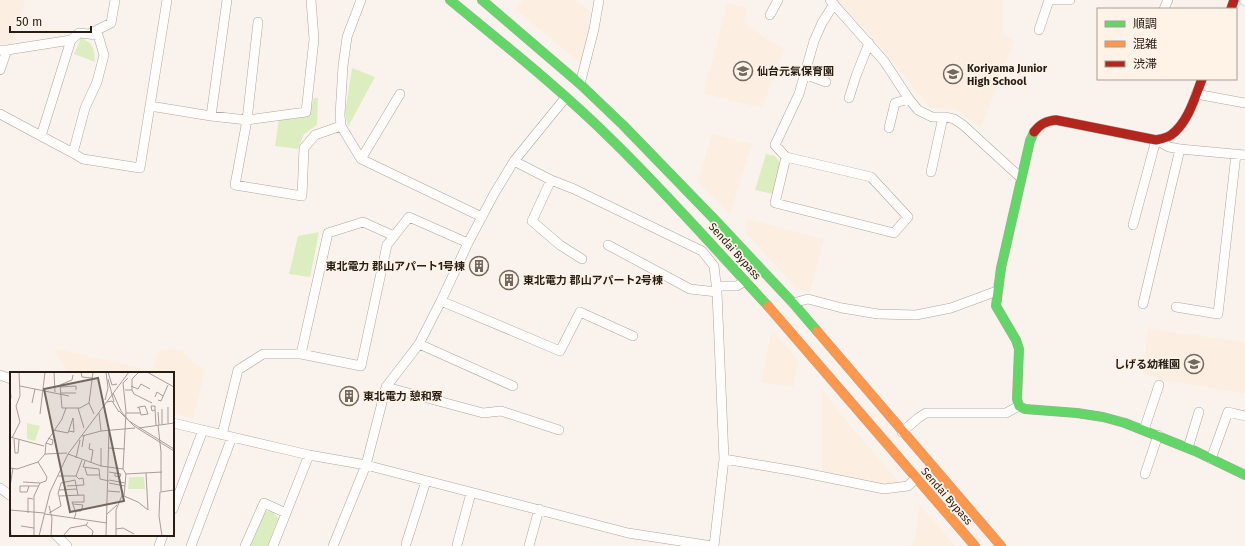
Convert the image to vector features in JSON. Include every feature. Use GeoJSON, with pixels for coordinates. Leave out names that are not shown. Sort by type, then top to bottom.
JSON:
{"type":"FeatureCollection","features":[{"type":"Feature","properties":{"kind":"main road","name":"Sendai Bypass"},"geometry":{"type":"LineString","coordinates":[[450,0],[566,98],[614,142],[688,218],[795,336],[974,546]]}},
{"type":"Feature","properties":{"kind":"main road","name":"Sendai Bypass"},"geometry":{"type":"LineString","coordinates":[[482,0],[580,84],[623,125],[712,216],[793,303],[1001,546]]}},
{"type":"Feature","properties":{"kind":"main road"},"geometry":{"type":"LineString","coordinates":[[1202,80],[1191,106],[1178,128],[1171,135],[1156,140],[1051,119],[1041,124],[1033,131],[1021,178],[997,291],[996,306],[1016,340],[1019,349],[1017,399],[1019,406],[1025,409],[1078,413],[1125,422],[1188,448],[1245,475]]}},
{"type":"Feature","properties":{"kind":"street"},"geometry":{"type":"LineString","coordinates":[[89,34],[111,23],[115,0]]}},
{"type":"Feature","properties":{"kind":"street"},"geometry":{"type":"LineString","coordinates":[[0,114],[83,159],[140,168],[167,0]]}},
{"type":"Feature","properties":{"kind":"street"},"geometry":{"type":"LineString","coordinates":[[211,116],[227,0]]}},
{"type":"Feature","properties":{"kind":"street"},"geometry":{"type":"LineString","coordinates":[[150,106],[247,120],[306,112],[314,39],[311,0]]}},
{"type":"Feature","properties":{"kind":"street"},"geometry":{"type":"LineString","coordinates":[[362,0],[347,37],[343,66],[340,115],[341,126],[361,158],[482,217]]}},
{"type":"Feature","properties":{"kind":"street"},"geometry":{"type":"LineString","coordinates":[[580,84],[594,29],[599,0]]}},
{"type":"Feature","properties":{"kind":"street"},"geometry":{"type":"LineString","coordinates":[[770,15],[778,0]]}},
{"type":"Feature","properties":{"kind":"street"},"geometry":{"type":"LineString","coordinates":[[1039,30],[1048,0],[1070,0]]}},
{"type":"Feature","properties":{"kind":"street"},"geometry":{"type":"LineString","coordinates":[[786,157],[774,203],[894,233],[908,217],[871,177],[786,157],[776,145],[799,94],[814,41],[832,2],[884,61],[918,110],[932,117],[954,119],[1021,178]]}},
{"type":"Feature","properties":{"kind":"street"},"geometry":{"type":"LineString","coordinates":[[258,22],[247,120],[235,185],[302,196],[304,148],[315,135],[341,126]]}},
{"type":"Feature","properties":{"kind":"street"},"geometry":{"type":"LineString","coordinates":[[41,136],[71,40],[79,33],[98,35],[104,55],[97,82],[85,108],[73,153]]}},
{"type":"Feature","properties":{"kind":"street"},"geometry":{"type":"LineString","coordinates":[[0,70],[4,50],[71,40]]}},
{"type":"Feature","properties":{"kind":"street"},"geometry":{"type":"LineString","coordinates":[[849,98],[869,43]]}},
{"type":"Feature","properties":{"kind":"street"},"geometry":{"type":"LineString","coordinates":[[804,74],[826,82]]}},
{"type":"Feature","properties":{"kind":"street"},"geometry":{"type":"LineString","coordinates":[[361,158],[400,94]]}},
{"type":"Feature","properties":{"kind":"street"},"geometry":{"type":"LineString","coordinates":[[1196,94],[1245,103]]}},
{"type":"Feature","properties":{"kind":"street"},"geometry":{"type":"LineString","coordinates":[[333,546],[366,465],[386,387],[419,344],[482,217],[514,161],[566,98]]}},
{"type":"Feature","properties":{"kind":"street"},"geometry":{"type":"LineString","coordinates":[[889,128],[895,103],[909,99]]}},
{"type":"Feature","properties":{"kind":"street"},"geometry":{"type":"LineString","coordinates":[[932,172],[943,117]]}},
{"type":"Feature","properties":{"kind":"street"},"geometry":{"type":"LineString","coordinates":[[1133,225],[1156,140],[1168,147],[1240,154],[1218,314],[1176,307]]}},
{"type":"Feature","properties":{"kind":"street"},"geometry":{"type":"LineString","coordinates":[[1143,304],[1180,149]]}},
{"type":"Feature","properties":{"kind":"street"},"geometry":{"type":"LineString","coordinates":[[174,423],[309,455],[366,465],[628,533],[713,546],[724,459],[717,289],[714,266],[702,251],[514,161]]}},
{"type":"Feature","properties":{"kind":"street"},"geometry":{"type":"LineString","coordinates":[[551,180],[532,221],[560,245],[582,259]]}},
{"type":"Feature","properties":{"kind":"street"},"geometry":{"type":"LineString","coordinates":[[222,435],[238,370],[262,354],[301,354],[361,366],[387,245],[409,217],[468,244]]}},
{"type":"Feature","properties":{"kind":"street"},"geometry":{"type":"LineString","coordinates":[[301,354],[328,233],[363,222],[394,236]]}},
{"type":"Feature","properties":{"kind":"street"},"geometry":{"type":"LineString","coordinates":[[608,245],[690,289],[717,289],[736,286],[745,281]]}},
{"type":"Feature","properties":{"kind":"street"},"geometry":{"type":"LineString","coordinates":[[793,303],[808,299],[842,308],[878,314],[916,315],[951,308],[997,291]]}},
{"type":"Feature","properties":{"kind":"street"},"geometry":{"type":"LineString","coordinates":[[441,301],[560,351],[580,312],[633,336]]}},
{"type":"Feature","properties":{"kind":"street"},"geometry":{"type":"LineString","coordinates":[[419,344],[513,386]]}},
{"type":"Feature","properties":{"kind":"street"},"geometry":{"type":"LineString","coordinates":[[0,375],[10,378]]}},
{"type":"Feature","properties":{"kind":"street"},"geometry":{"type":"LineString","coordinates":[[1144,430],[1159,385]]}},
{"type":"Feature","properties":{"kind":"street"},"geometry":{"type":"LineString","coordinates":[[386,387],[483,412],[500,410],[559,430]]}},
{"type":"Feature","properties":{"kind":"street"},"geometry":{"type":"LineString","coordinates":[[902,432],[926,413],[1006,413],[1019,406]]}},
{"type":"Feature","properties":{"kind":"street"},"geometry":{"type":"LineString","coordinates":[[1188,448],[1200,412]]}},
{"type":"Feature","properties":{"kind":"street"},"geometry":{"type":"LineString","coordinates":[[1211,459],[1228,412],[1245,416]]}},
{"type":"Feature","properties":{"kind":"street"},"geometry":{"type":"LineString","coordinates":[[174,506],[203,430]]}},
{"type":"Feature","properties":{"kind":"street"},"geometry":{"type":"LineString","coordinates":[[1145,474],[1158,435]]}},
{"type":"Feature","properties":{"kind":"street"},"geometry":{"type":"LineString","coordinates":[[192,546],[232,437]]}},
{"type":"Feature","properties":{"kind":"street"},"geometry":{"type":"LineString","coordinates":[[273,546],[309,455]]}},
{"type":"Feature","properties":{"kind":"street"},"geometry":{"type":"LineString","coordinates":[[724,459],[795,471],[884,489],[908,486],[916,478]]}},
{"type":"Feature","properties":{"kind":"street"},"geometry":{"type":"LineString","coordinates":[[406,544],[426,481]]}},
{"type":"Feature","properties":{"kind":"street"},"geometry":{"type":"LineString","coordinates":[[0,488],[10,495]]}},
{"type":"Feature","properties":{"kind":"street"},"geometry":{"type":"LineString","coordinates":[[457,545],[471,493]]}},
{"type":"Feature","properties":{"kind":"street"},"geometry":{"type":"LineString","coordinates":[[245,546],[264,503],[286,513]]}},
{"type":"Feature","properties":{"kind":"street"},"geometry":{"type":"LineString","coordinates":[[529,546],[539,509]]}},
{"type":"Feature","properties":{"kind":"street"},"geometry":{"type":"LineString","coordinates":[[57,536],[68,546]]}},
{"type":"Feature","properties":{"kind":"street"},"geometry":{"type":"LineString","coordinates":[[159,546],[163,536]]}},
{"type":"Feature","properties":{"kind":"shaded area"},"geometry":{"type":"Polygon","coordinates":[[[0,0],[25,0],[13,44],[0,44],[0,0]]]}},
{"type":"Feature","properties":{"kind":"shaded area"},"geometry":{"type":"Polygon","coordinates":[[[523,0],[576,0],[592,13],[581,64],[515,9],[523,0]]]}},
{"type":"Feature","properties":{"kind":"shaded area","name":"Koriyama Junior High School"},"geometry":{"type":"Polygon","coordinates":[[[837,0],[1003,0],[1003,34],[1014,41],[981,128],[957,110],[929,107],[874,38],[837,0]]]}},
{"type":"Feature","properties":{"kind":"shaded area","name":"仙台元氣保育園"},"geometry":{"type":"Polygon","coordinates":[[[727,3],[747,8],[744,22],[766,39],[784,49],[762,108],[704,94],[727,3]]]}},
{"type":"Feature","properties":{"kind":"shaded area"},"geometry":{"type":"Polygon","coordinates":[[[712,134],[752,144],[730,214],[698,182],[712,134]]]}},
{"type":"Feature","properties":{"kind":"shaded area"},"geometry":{"type":"Polygon","coordinates":[[[748,219],[824,239],[810,291],[796,288],[745,232],[748,219]]]}},
{"type":"Feature","properties":{"kind":"shaded area","name":"しげる幼稚園"},"geometry":{"type":"Polygon","coordinates":[[[1148,329],[1245,342],[1245,394],[1159,379],[1143,374],[1148,329]]]}},
{"type":"Feature","properties":{"kind":"shaded area"},"geometry":{"type":"Polygon","coordinates":[[[772,330],[798,360],[793,387],[761,382],[772,330]]]}},
{"type":"Feature","properties":{"kind":"shaded area"},"geometry":{"type":"Polygon","coordinates":[[[54,348],[152,371],[160,349],[181,351],[205,371],[193,419],[174,413],[174,372],[64,372],[66,369],[54,348]]]}},
{"type":"Feature","properties":{"kind":"shaded area"},"geometry":{"type":"Polygon","coordinates":[[[822,389],[838,411],[899,482],[885,486],[822,471],[822,389]]]}},
{"type":"Feature","properties":{"kind":"shaded area"},"geometry":{"type":"Polygon","coordinates":[[[919,504],[955,546],[911,546],[915,539],[919,504]]]}},
{"type":"Feature","properties":{"kind":"green space"},"geometry":{"type":"Polygon","coordinates":[[[81,38],[91,44],[95,62],[74,54],[81,38]]]}},
{"type":"Feature","properties":{"kind":"green space"},"geometry":{"type":"Polygon","coordinates":[[[352,68],[375,77],[348,127],[345,113],[352,68]]]}},
{"type":"Feature","properties":{"kind":"green space"},"geometry":{"type":"Polygon","coordinates":[[[314,98],[318,98],[317,125],[304,134],[298,149],[275,146],[279,119],[308,115],[314,98]]]}},
{"type":"Feature","properties":{"kind":"green space"},"geometry":{"type":"Polygon","coordinates":[[[766,154],[775,156],[781,164],[773,194],[755,190],[766,154]]]}},
{"type":"Feature","properties":{"kind":"green space"},"geometry":{"type":"Polygon","coordinates":[[[319,232],[310,277],[289,274],[298,236],[319,232]]]}},
{"type":"Feature","properties":{"kind":"green space"},"geometry":{"type":"Polygon","coordinates":[[[267,511],[273,512],[278,518],[268,546],[249,546],[263,514],[267,511]]]}},
{"type":"Feature","properties":{"kind":"traffic: fast"},"geometry":{"type":"LineString","coordinates":[[450,0],[534,69],[595,124],[635,163],[768,306]]}},
{"type":"Feature","properties":{"kind":"traffic: fast"},"geometry":{"type":"LineString","coordinates":[[482,0],[580,84],[623,125],[717,222],[793,303],[817,331]]}},
{"type":"Feature","properties":{"kind":"traffic: fast"},"geometry":{"type":"LineString","coordinates":[[1034,132],[1030,141],[1001,268],[996,306],[1016,340],[1019,349],[1017,399],[1019,406],[1025,409],[1077,413],[1103,417],[1125,423],[1195,451],[1245,475]]}},
{"type":"Feature","properties":{"kind":"traffic: slow"},"geometry":{"type":"LineString","coordinates":[[768,306],[975,546]]}},
{"type":"Feature","properties":{"kind":"traffic: slow"},"geometry":{"type":"LineString","coordinates":[[817,331],[1001,546]]}},
{"type":"Feature","properties":{"kind":"traffic: jam"},"geometry":{"type":"LineString","coordinates":[[1231,8],[1234,0]]}},
{"type":"Feature","properties":{"kind":"traffic: jam"},"geometry":{"type":"LineString","coordinates":[[1034,132],[1044,123],[1056,120],[1156,140],[1168,137],[1182,124],[1194,101],[1202,80]]}},
{"type":"Feature","properties":{"kind":"place","name":"仙台元氣保育園"},"geometry":{"type":"Point","coordinates":[743,71]}},
{"type":"Feature","properties":{"kind":"place","name":"Koriyama Junior High School"},"geometry":{"type":"Point","coordinates":[953,74]}},
{"type":"Feature","properties":{"kind":"place","name":"東北電力 郡山アパート1号棟"},"geometry":{"type":"Point","coordinates":[479,266]}},
{"type":"Feature","properties":{"kind":"place","name":"東北電力 郡山アパート2号棟"},"geometry":{"type":"Point","coordinates":[509,280]}},
{"type":"Feature","properties":{"kind":"place","name":"しげる幼稚園"},"geometry":{"type":"Point","coordinates":[1194,364]}},
{"type":"Feature","properties":{"kind":"place","name":"東北電力 憩和寮"},"geometry":{"type":"Point","coordinates":[349,396]}}]}
